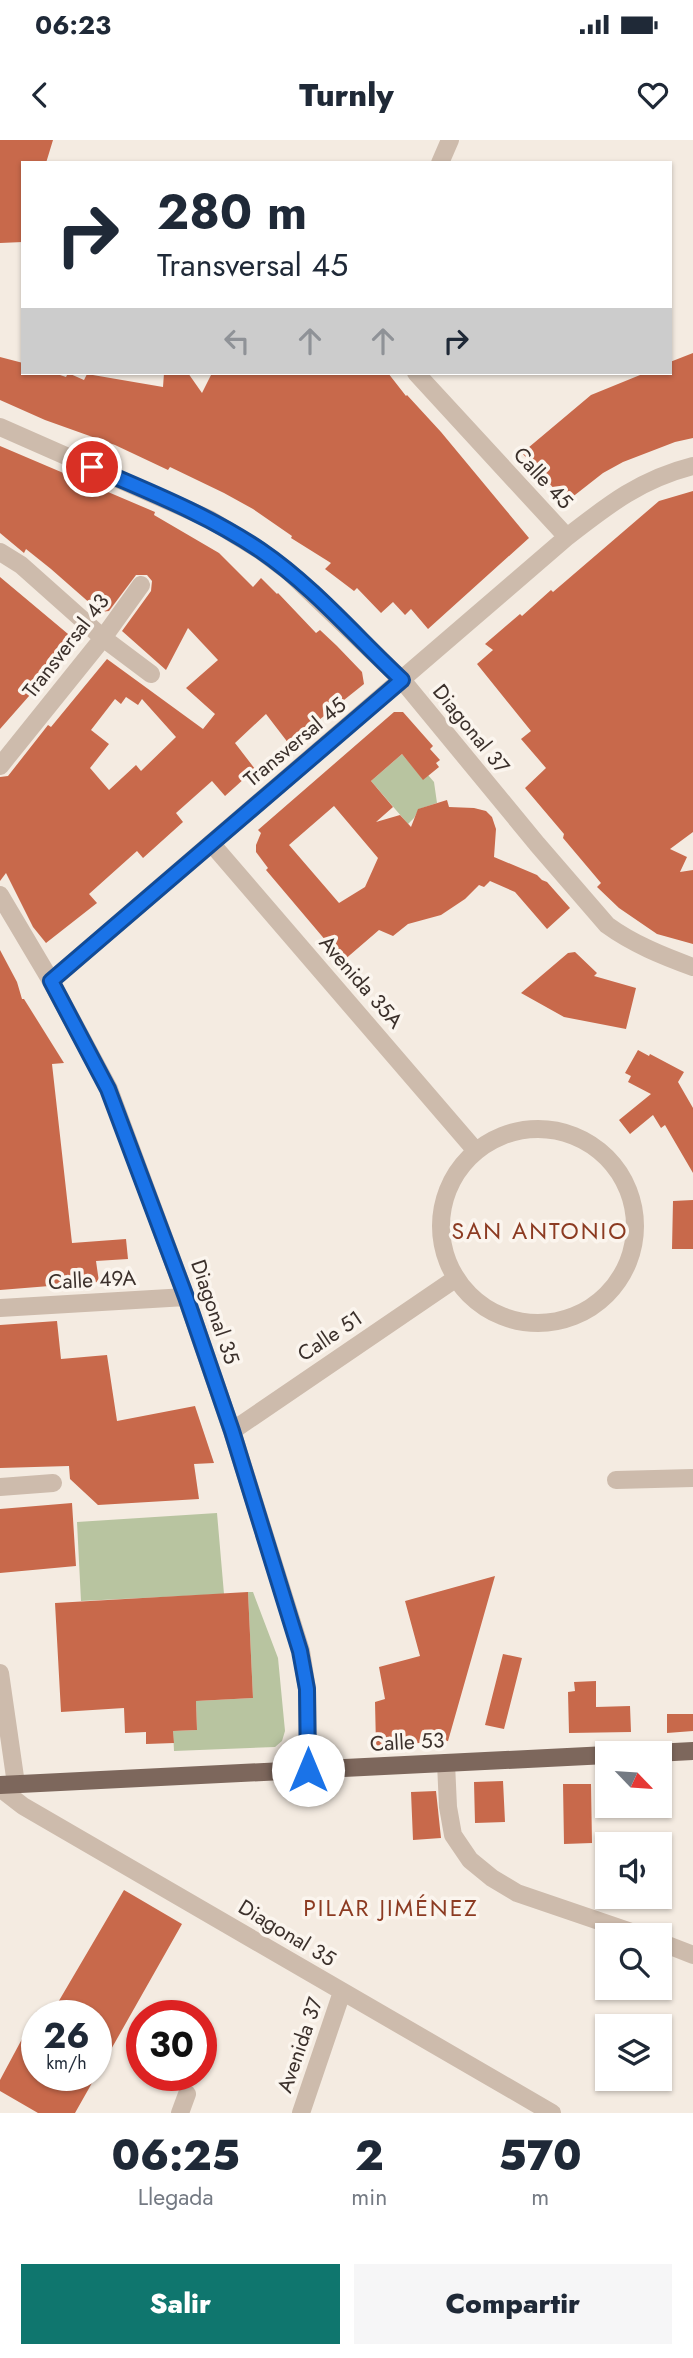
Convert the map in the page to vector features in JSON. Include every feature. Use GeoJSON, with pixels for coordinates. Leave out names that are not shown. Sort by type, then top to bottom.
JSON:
{"type":"FeatureCollection","features":[{"type":"Feature","properties":{"kind":"main road"},"geometry":{"type":"LineString","coordinates":[[672,1752],[693,1751]]}},
{"type":"Feature","properties":{"kind":"main road","name":"Calle 53"},"geometry":{"type":"LineString","coordinates":[[5,1786],[595,1756]]}},
{"type":"Feature","properties":{"kind":"street"},"geometry":{"type":"LineString","coordinates":[[441,161],[450,140]]}},
{"type":"Feature","properties":{"kind":"street","name":"Calle 45"},"geometry":{"type":"LineString","coordinates":[[418,375],[567,537],[630,491],[669,472],[693,466]]}},
{"type":"Feature","properties":{"kind":"street","name":"Diagonal 37"},"geometry":{"type":"LineString","coordinates":[[0,427],[209,519],[289,572],[402,680],[537,845],[607,925],[652,951],[693,967]]}},
{"type":"Feature","properties":{"kind":"street","name":"Transversal 45"},"geometry":{"type":"LineString","coordinates":[[51,981],[567,537]]}},
{"type":"Feature","properties":{"kind":"street"},"geometry":{"type":"LineString","coordinates":[[0,552],[40,580],[103,638],[151,674]]}},
{"type":"Feature","properties":{"kind":"street","name":"Transversal 43"},"geometry":{"type":"LineString","coordinates":[[0,766],[103,638],[141,585]]}},
{"type":"Feature","properties":{"kind":"street","name":"Avenida 35A"},"geometry":{"type":"LineString","coordinates":[[211,843],[476,1151]]}},
{"type":"Feature","properties":{"kind":"street","name":"Diagonal 35"},"geometry":{"type":"LineString","coordinates":[[0,895],[51,981],[108,1089],[186,1297],[232,1431],[300,1651],[307,1689],[308,1770]]}},
{"type":"Feature","properties":{"kind":"street"},"geometry":{"type":"LineString","coordinates":[[534,1128],[566,1132],[595,1146],[617,1168],[632,1196],[636,1228],[630,1259],[615,1287],[591,1309],[562,1321],[530,1324],[500,1316],[473,1299],[455,1279],[443,1249],[441,1222],[446,1196],[458,1171],[476,1151],[503,1135],[534,1128]]}},
{"type":"Feature","properties":{"kind":"street","name":"Calle 51"},"geometry":{"type":"LineString","coordinates":[[232,1431],[455,1279]]}},
{"type":"Feature","properties":{"kind":"street","name":"Calle 49A"},"geometry":{"type":"LineString","coordinates":[[0,1308],[186,1297]]}},
{"type":"Feature","properties":{"kind":"street"},"geometry":{"type":"LineString","coordinates":[[616,1480],[693,1478]]}},
{"type":"Feature","properties":{"kind":"street"},"geometry":{"type":"LineString","coordinates":[[0,1487],[53,1483]]}},
{"type":"Feature","properties":{"kind":"street"},"geometry":{"type":"LineString","coordinates":[[0,1674],[5,1786]]}},
{"type":"Feature","properties":{"kind":"street"},"geometry":{"type":"LineString","coordinates":[[446,1763],[448,1807],[453,1835],[470,1860],[492,1878],[517,1892],[606,1923]]}},
{"type":"Feature","properties":{"kind":"street","name":"Diagonal 35"},"geometry":{"type":"LineString","coordinates":[[5,1786],[23,1806],[552,2113]]}},
{"type":"Feature","properties":{"kind":"street"},"geometry":{"type":"LineString","coordinates":[[672,1947],[693,1955]]}},
{"type":"Feature","properties":{"kind":"street","name":"Avenida 37"},"geometry":{"type":"LineString","coordinates":[[301,2113],[342,1992]]}},
{"type":"Feature","properties":{"kind":"street"},"geometry":{"type":"LineString","coordinates":[[180,2113],[187,2094]]}},
{"type":"Feature","properties":{"kind":"green space"},"geometry":{"type":"Polygon","coordinates":[[[402,754],[423,779],[428,775],[434,782],[437,803],[419,809],[408,824],[371,781],[402,754]]]}},
{"type":"Feature","properties":{"kind":"green space"},"geometry":{"type":"Polygon","coordinates":[[[217,1513],[224,1594],[81,1601],[77,1522],[217,1513]]]}},
{"type":"Feature","properties":{"kind":"green space"},"geometry":{"type":"Polygon","coordinates":[[[248,1592],[253,1592],[278,1658],[285,1731],[282,1741],[275,1747],[174,1751],[173,1731],[197,1730],[196,1701],[253,1698],[248,1592]]]}},
{"type":"Feature","properties":{"kind":"building"},"geometry":{"type":"Polygon","coordinates":[[[0,140],[53,140],[47,161],[21,161],[21,242],[0,243],[0,140]]]}},
{"type":"Feature","properties":{"kind":"building"},"geometry":{"type":"Polygon","coordinates":[[[693,353],[693,438],[623,462],[603,473],[566,502],[522,453],[591,395],[640,375],[672,375],[672,361],[693,353]]]}},
{"type":"Feature","properties":{"kind":"building"},"geometry":{"type":"Polygon","coordinates":[[[0,357],[21,362],[21,375],[73,375],[84,380],[86,375],[93,375],[163,387],[164,375],[189,375],[202,393],[211,375],[390,375],[529,538],[428,629],[411,609],[405,615],[393,602],[381,613],[357,588],[354,591],[325,569],[331,563],[291,538],[292,536],[253,509],[224,493],[170,467],[168,470],[115,445],[45,420],[0,400],[0,357]]]}},
{"type":"Feature","properties":{"kind":"building"},"geometry":{"type":"Polygon","coordinates":[[[0,446],[155,512],[154,515],[219,553],[253,587],[261,578],[316,633],[320,630],[337,646],[362,672],[364,684],[289,744],[266,714],[235,743],[255,769],[225,796],[212,781],[176,813],[183,822],[143,858],[137,851],[89,894],[97,903],[46,943],[33,927],[6,873],[0,881],[0,777],[8,776],[48,725],[51,727],[107,659],[203,729],[215,714],[186,688],[218,660],[188,628],[166,670],[122,631],[151,591],[152,581],[147,575],[136,575],[109,611],[100,612],[26,549],[24,553],[0,533],[0,446]],[[126,697],[121,704],[115,699],[91,730],[109,744],[90,768],[109,790],[136,765],[141,771],[176,737],[142,699],[138,705],[126,697]]]}},
{"type":"Feature","properties":{"kind":"building"},"geometry":{"type":"Polygon","coordinates":[[[693,491],[693,832],[670,849],[687,857],[680,872],[693,870],[693,944],[657,934],[619,908],[597,887],[601,883],[525,788],[546,768],[521,739],[531,731],[477,664],[493,650],[485,644],[551,590],[553,592],[659,501],[693,491]]]}},
{"type":"Feature","properties":{"kind":"building"},"geometry":{"type":"Polygon","coordinates":[[[0,577],[74,639],[44,679],[0,729],[0,577]]]}},
{"type":"Feature","properties":{"kind":"building"},"geometry":{"type":"Polygon","coordinates":[[[394,712],[403,712],[433,746],[430,749],[440,760],[436,763],[439,767],[423,780],[402,754],[371,781],[393,807],[376,822],[400,815],[411,827],[418,809],[447,800],[449,807],[486,811],[492,817],[496,829],[494,857],[537,875],[547,882],[570,908],[547,929],[515,892],[490,881],[484,887],[479,885],[465,899],[441,915],[408,924],[393,936],[379,930],[343,961],[266,870],[268,868],[256,852],[261,833],[258,830],[394,712]],[[334,806],[289,845],[339,903],[365,887],[378,858],[334,806]]]}},
{"type":"Feature","properties":{"kind":"building"},"geometry":{"type":"Polygon","coordinates":[[[0,950],[17,982],[22,999],[64,1063],[52,1064],[72,1243],[126,1239],[128,1259],[96,1261],[99,1282],[0,1290],[0,950]]]}},
{"type":"Feature","properties":{"kind":"building"},"geometry":{"type":"Polygon","coordinates":[[[575,952],[597,973],[594,976],[636,988],[626,1029],[564,1017],[521,993],[568,953],[575,952]]]}},
{"type":"Feature","properties":{"kind":"building"},"geometry":{"type":"Polygon","coordinates":[[[638,1050],[684,1072],[678,1082],[693,1108],[693,1173],[665,1125],[661,1128],[653,1115],[630,1134],[619,1120],[651,1094],[628,1082],[631,1076],[625,1073],[638,1050]]]}},
{"type":"Feature","properties":{"kind":"building"},"geometry":{"type":"Polygon","coordinates":[[[693,1200],[693,1249],[672,1249],[673,1201],[693,1200]]]}},
{"type":"Feature","properties":{"kind":"building"},"geometry":{"type":"Polygon","coordinates":[[[57,1321],[61,1359],[107,1355],[117,1421],[195,1406],[214,1463],[194,1464],[199,1499],[98,1505],[70,1479],[69,1466],[0,1468],[0,1325],[57,1321]]]}},
{"type":"Feature","properties":{"kind":"building"},"geometry":{"type":"Polygon","coordinates":[[[72,1503],[76,1566],[0,1573],[0,1509],[72,1503]]]}},
{"type":"Feature","properties":{"kind":"building"},"geometry":{"type":"Polygon","coordinates":[[[495,1576],[448,1741],[376,1746],[375,1702],[385,1699],[379,1667],[420,1656],[405,1601],[495,1576]]]}},
{"type":"Feature","properties":{"kind":"building"},"geometry":{"type":"Polygon","coordinates":[[[248,1592],[253,1698],[196,1701],[197,1730],[173,1731],[174,1743],[146,1744],[146,1732],[125,1733],[124,1708],[61,1712],[55,1603],[248,1592]]]}},
{"type":"Feature","properties":{"kind":"building"},"geometry":{"type":"Polygon","coordinates":[[[503,1654],[522,1658],[504,1729],[485,1725],[503,1654]]]}},
{"type":"Feature","properties":{"kind":"building"},"geometry":{"type":"Polygon","coordinates":[[[596,1681],[596,1707],[630,1706],[631,1732],[569,1733],[568,1692],[575,1691],[574,1682],[596,1681]]]}},
{"type":"Feature","properties":{"kind":"building"},"geometry":{"type":"Polygon","coordinates":[[[667,1714],[693,1714],[693,1731],[667,1733],[667,1714]]]}},
{"type":"Feature","properties":{"kind":"building"},"geometry":{"type":"Polygon","coordinates":[[[503,1781],[505,1822],[475,1823],[474,1782],[503,1781]]]}},
{"type":"Feature","properties":{"kind":"building"},"geometry":{"type":"Polygon","coordinates":[[[563,1784],[591,1784],[592,1843],[564,1844],[563,1784]]]}},
{"type":"Feature","properties":{"kind":"building"},"geometry":{"type":"Polygon","coordinates":[[[436,1791],[441,1838],[413,1840],[411,1792],[436,1791]]]}},
{"type":"Feature","properties":{"kind":"building"},"geometry":{"type":"Polygon","coordinates":[[[124,1890],[182,1924],[139,2000],[126,2000],[126,2023],[112,2048],[112,2000],[59,2000],[124,1890]]]}},
{"type":"Feature","properties":{"kind":"building"},"geometry":{"type":"Polygon","coordinates":[[[21,2041],[21,2091],[87,2091],[75,2113],[38,2113],[0,2091],[0,2080],[21,2041]]]}},
{"type":"Feature","properties":{"kind":"district","name":"SAN ANTONIO"},"geometry":{"type":"Point","coordinates":[540,1231]}},
{"type":"Feature","properties":{"kind":"district","name":"PILAR JIMÉNEZ"},"geometry":{"type":"Point","coordinates":[391,1908]}},
{"type":"Feature","properties":{"kind":"route"},"geometry":{"type":"LineString","coordinates":[[92,467],[209,519],[261,551],[289,572],[402,680],[51,981],[108,1089],[186,1297],[232,1431],[300,1651],[307,1689],[308,1770]]}}]}
